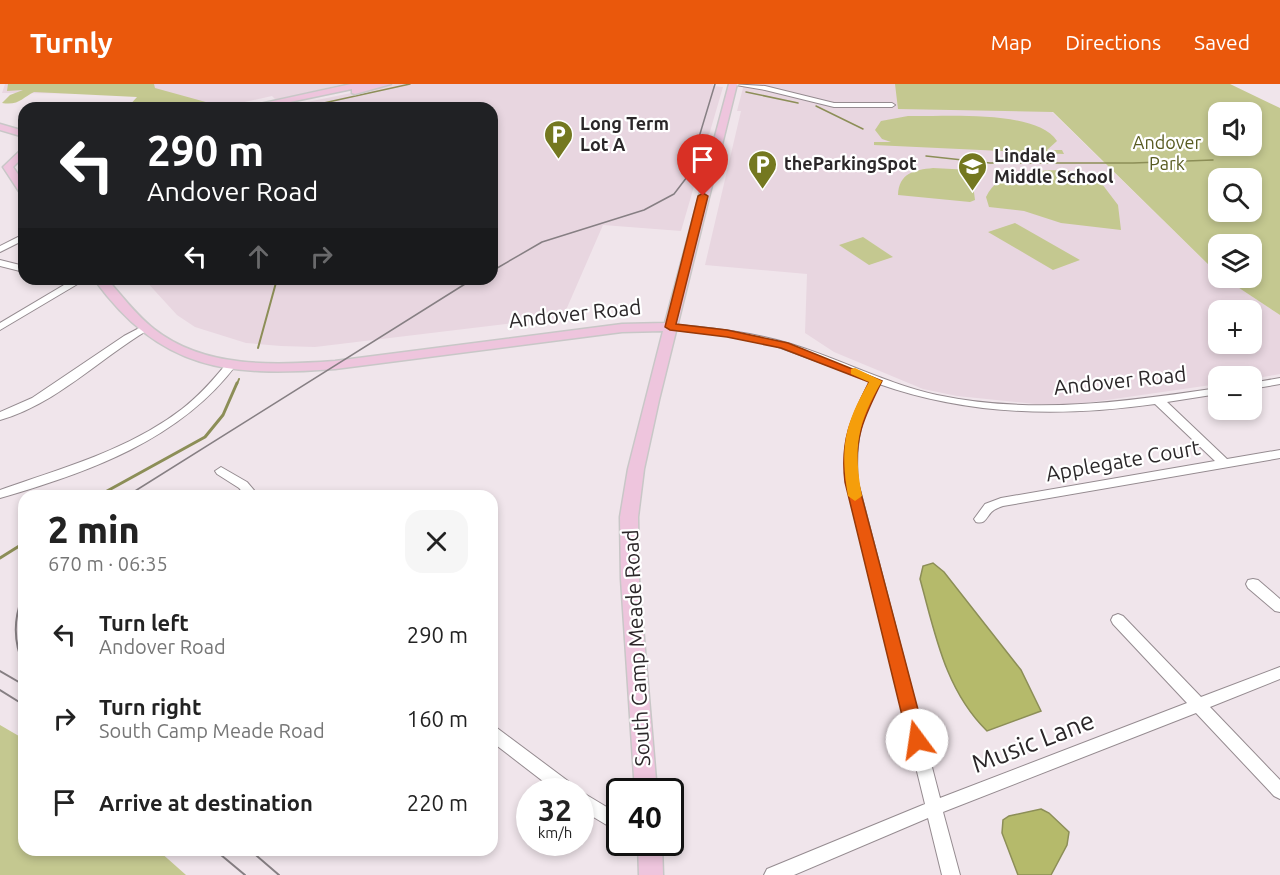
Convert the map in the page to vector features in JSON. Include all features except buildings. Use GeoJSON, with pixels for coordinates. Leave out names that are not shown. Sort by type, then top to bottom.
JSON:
{"type":"FeatureCollection","features":[{"type":"Feature","properties":{"kind":"main road"},"geometry":{"type":"LineString","coordinates":[[279,102],[364,84]]}},
{"type":"Feature","properties":{"kind":"main road"},"geometry":{"type":"LineString","coordinates":[[300,102],[387,84]]}},
{"type":"Feature","properties":{"kind":"main road","name":"South Camp Meade Road"},"geometry":{"type":"LineString","coordinates":[[645,778],[630,579],[629,517],[636,469],[670,327],[733,84]]}},
{"type":"Feature","properties":{"kind":"main road"},"geometry":{"type":"LineString","coordinates":[[0,127],[18,132]]}},
{"type":"Feature","properties":{"kind":"main road"},"geometry":{"type":"LineString","coordinates":[[0,138],[18,140]]}},
{"type":"Feature","properties":{"kind":"main road"},"geometry":{"type":"LineString","coordinates":[[18,154],[4,165],[18,183]]}},
{"type":"Feature","properties":{"kind":"main road","name":"Andover Road"},"geometry":{"type":"LineString","coordinates":[[106,285],[145,328],[182,351],[231,365],[278,368],[335,365],[629,327],[670,327]]}},
{"type":"Feature","properties":{"kind":"main road"},"geometry":{"type":"LineString","coordinates":[[629,327],[645,333],[665,348]]}},
{"type":"Feature","properties":{"kind":"main road"},"geometry":{"type":"LineString","coordinates":[[650,856],[651,875]]}},
{"type":"Feature","properties":{"kind":"street"},"geometry":{"type":"LineString","coordinates":[[733,84],[834,105],[892,105]]}},
{"type":"Feature","properties":{"kind":"street"},"geometry":{"type":"LineString","coordinates":[[0,249],[18,240]]}},
{"type":"Feature","properties":{"kind":"street"},"geometry":{"type":"LineString","coordinates":[[0,263],[18,268]]}},
{"type":"Feature","properties":{"kind":"street"},"geometry":{"type":"LineString","coordinates":[[0,327],[70,285]]}},
{"type":"Feature","properties":{"kind":"street","name":"Andover Road"},"geometry":{"type":"LineString","coordinates":[[670,327],[727,333],[784,345],[876,381],[938,398],[1012,410],[1071,411],[1208,392]]}},
{"type":"Feature","properties":{"kind":"street"},"geometry":{"type":"LineString","coordinates":[[0,416],[25,407],[126,338],[145,328]]}},
{"type":"Feature","properties":{"kind":"street"},"geometry":{"type":"LineString","coordinates":[[0,494],[73,468],[154,433],[198,402],[231,365]]}},
{"type":"Feature","properties":{"kind":"street"},"geometry":{"type":"LineString","coordinates":[[876,381],[855,421],[849,458],[852,482],[951,875]]}},
{"type":"Feature","properties":{"kind":"street"},"geometry":{"type":"LineString","coordinates":[[1262,384],[1280,381]]}},
{"type":"Feature","properties":{"kind":"street"},"geometry":{"type":"LineString","coordinates":[[1158,400],[1224,463]]}},
{"type":"Feature","properties":{"kind":"street","name":"Applegate Court"},"geometry":{"type":"LineString","coordinates":[[980,519],[989,507],[1001,502],[1280,454]]}},
{"type":"Feature","properties":{"kind":"street"},"geometry":{"type":"LineString","coordinates":[[221,471],[247,490]]}},
{"type":"Feature","properties":{"kind":"street"},"geometry":{"type":"LineString","coordinates":[[1253,584],[1280,607]]}},
{"type":"Feature","properties":{"kind":"street"},"geometry":{"type":"LineString","coordinates":[[1118,620],[1280,791]]}},
{"type":"Feature","properties":{"kind":"street","name":"Music Lane"},"geometry":{"type":"LineString","coordinates":[[772,875],[934,808],[1280,673]]}},
{"type":"Feature","properties":{"kind":"street"},"geometry":{"type":"LineString","coordinates":[[498,738],[551,778]]}},
{"type":"Feature","properties":{"kind":"shaded area"},"geometry":{"type":"Polygon","coordinates":[[[5,84],[343,84],[276,100],[272,96],[244,102],[139,102],[145,94],[2,93],[5,84]]]}},
{"type":"Feature","properties":{"kind":"shaded area"},"geometry":{"type":"Polygon","coordinates":[[[395,84],[713,84],[713,86],[723,87],[681,231],[603,225],[563,317],[315,347],[246,343],[195,327],[177,315],[150,285],[498,285],[498,102],[307,102],[395,84]]]}},
{"type":"Feature","properties":{"kind":"shaded area","name":"Lindale Middle School"},"geometry":{"type":"Polygon","coordinates":[[[744,84],[895,84],[1045,105],[1208,264],[1208,288],[1239,288],[1257,300],[1208,300],[1208,354],[1262,354],[1262,303],[1280,315],[1280,374],[1262,377],[1262,366],[1208,366],[1208,385],[1079,404],[1035,404],[957,396],[923,389],[834,352],[805,333],[807,274],[705,265],[741,111],[737,111],[744,84]]]}},
{"type":"Feature","properties":{"kind":"shaded area"},"geometry":{"type":"Polygon","coordinates":[[[933,563],[944,572],[1021,670],[1041,711],[987,731],[973,715],[961,698],[943,660],[920,579],[923,566],[933,563]]]}},
{"type":"Feature","properties":{"kind":"shaded area"},"geometry":{"type":"Polygon","coordinates":[[[1041,809],[1049,813],[1069,832],[1067,845],[1051,875],[1018,875],[1002,833],[1003,820],[1009,816],[1041,809]]]}},
{"type":"Feature","properties":{"kind":"green space"},"geometry":{"type":"Polygon","coordinates":[[[8,84],[154,84],[155,88],[206,102],[132,102],[137,97],[34,92],[17,102],[2,103],[10,95],[23,90],[7,91],[8,84]]]}},
{"type":"Feature","properties":{"kind":"green space","name":"Andover Park"},"geometry":{"type":"Polygon","coordinates":[[[895,84],[1230,84],[1280,108],[1280,315],[1262,303],[1262,300],[1257,300],[1239,288],[1262,288],[1262,234],[1208,234],[1208,264],[1053,112],[898,109],[895,84]]]}},
{"type":"Feature","properties":{"kind":"green space"},"geometry":{"type":"Polygon","coordinates":[[[908,116],[1010,119],[1046,131],[1057,141],[1047,150],[1062,150],[1064,154],[874,145],[874,142],[891,142],[882,139],[875,130],[881,121],[908,116]]]}},
{"type":"Feature","properties":{"kind":"green space"},"geometry":{"type":"Polygon","coordinates":[[[933,168],[971,170],[975,200],[970,202],[898,195],[901,182],[905,177],[920,170],[933,168]]]}},
{"type":"Feature","properties":{"kind":"green space"},"geometry":{"type":"Polygon","coordinates":[[[1063,170],[1099,180],[1118,205],[1121,230],[1061,223],[1024,211],[989,207],[986,197],[992,188],[1009,176],[1030,171],[1063,170]]]}},
{"type":"Feature","properties":{"kind":"green space"},"geometry":{"type":"Polygon","coordinates":[[[1015,223],[1080,260],[1053,270],[988,232],[1015,223]]]}},
{"type":"Feature","properties":{"kind":"green space"},"geometry":{"type":"Polygon","coordinates":[[[863,237],[893,257],[869,265],[839,245],[863,237]]]}},
{"type":"Feature","properties":{"kind":"green space"},"geometry":{"type":"Polygon","coordinates":[[[0,725],[18,736],[18,856],[165,856],[186,875],[0,875],[0,725]]]}},
{"type":"Feature","properties":{"kind":"waterway"},"geometry":{"type":"LineString","coordinates":[[328,102],[410,84]]}},
{"type":"Feature","properties":{"kind":"waterway"},"geometry":{"type":"LineString","coordinates":[[746,92],[798,103]]}},
{"type":"Feature","properties":{"kind":"waterway"},"geometry":{"type":"LineString","coordinates":[[816,106],[863,129]]}},
{"type":"Feature","properties":{"kind":"waterway"},"geometry":{"type":"LineString","coordinates":[[926,156],[990,163],[1133,163],[1213,160]]}},
{"type":"Feature","properties":{"kind":"waterway"},"geometry":{"type":"LineString","coordinates":[[258,348],[275,285]]}},
{"type":"Feature","properties":{"kind":"waterway"},"geometry":{"type":"LineString","coordinates":[[237,384],[239,379]]}},
{"type":"Feature","properties":{"kind":"waterway"},"geometry":{"type":"LineString","coordinates":[[109,490],[205,437],[223,415],[237,383]]}},
{"type":"Feature","properties":{"kind":"waterway"},"geometry":{"type":"LineString","coordinates":[[0,558],[18,547]]}},
{"type":"Feature","properties":{"kind":"tram line"},"geometry":{"type":"LineString","coordinates":[[498,268],[542,242],[644,210],[674,194],[687,177],[715,84]]}},
{"type":"Feature","properties":{"kind":"tram line"},"geometry":{"type":"LineString","coordinates":[[137,490],[463,285]]}},
{"type":"Feature","properties":{"kind":"tram line"},"geometry":{"type":"LineString","coordinates":[[18,612],[16,632],[18,649]]}},
{"type":"Feature","properties":{"kind":"tram line"},"geometry":{"type":"LineString","coordinates":[[0,671],[18,682]]}},
{"type":"Feature","properties":{"kind":"tram line"},"geometry":{"type":"LineString","coordinates":[[0,690],[18,701]]}},
{"type":"Feature","properties":{"kind":"tram line"},"geometry":{"type":"LineString","coordinates":[[222,856],[245,875]]}},
{"type":"Feature","properties":{"kind":"tram line"},"geometry":{"type":"LineString","coordinates":[[257,856],[279,875]]}},
{"type":"Feature","properties":{"kind":"slow traffic"},"geometry":{"type":"LineString","coordinates":[[855,372],[876,381],[860,408],[852,435],[849,463],[855,496]]}},
{"type":"Feature","properties":{"kind":"place","name":"Long Term Lot A"},"geometry":{"type":"Point","coordinates":[559,160]}},
{"type":"Feature","properties":{"kind":"place","name":"theParkingSpot"},"geometry":{"type":"Point","coordinates":[763,190]}},
{"type":"Feature","properties":{"kind":"place","name":"Lindale Middle School"},"geometry":{"type":"Point","coordinates":[973,192]}},
{"type":"Feature","properties":{"kind":"route"},"geometry":{"type":"LineString","coordinates":[[703,196],[670,327],[727,333],[784,345],[828,360],[876,381],[867,394],[855,421],[849,463],[917,740]]}}]}
